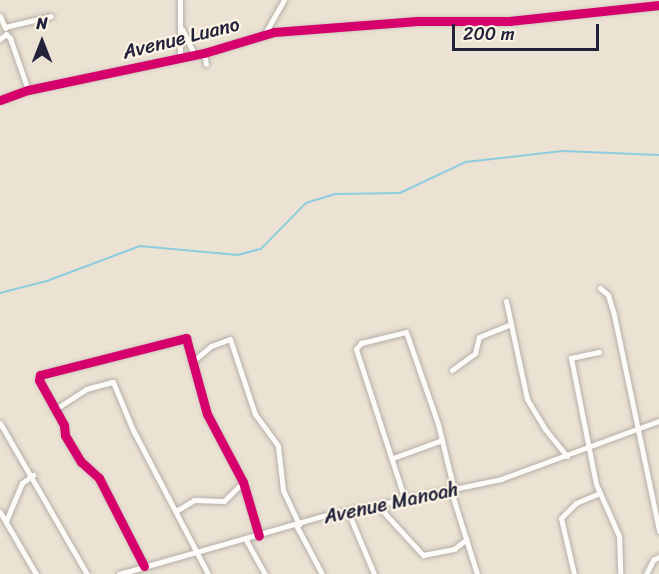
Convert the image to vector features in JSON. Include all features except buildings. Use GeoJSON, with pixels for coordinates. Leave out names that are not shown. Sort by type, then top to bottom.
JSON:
{"type":"FeatureCollection","features":[{"type":"Feature","properties":{"kind":"street"},"geometry":{"type":"LineString","coordinates":[[180,0],[182,29],[180,58]]}},
{"type":"Feature","properties":{"kind":"street"},"geometry":{"type":"LineString","coordinates":[[264,35],[284,0]]}},
{"type":"Feature","properties":{"kind":"street","name":"Avenue Luano"},"geometry":{"type":"LineString","coordinates":[[0,100],[28,90],[204,53],[264,35],[418,21],[509,21],[659,5]]}},
{"type":"Feature","properties":{"kind":"street"},"geometry":{"type":"LineString","coordinates":[[0,16],[28,90]]}},
{"type":"Feature","properties":{"kind":"street"},"geometry":{"type":"LineString","coordinates":[[5,27],[51,16]]}},
{"type":"Feature","properties":{"kind":"street"},"geometry":{"type":"LineString","coordinates":[[182,29],[194,54]]}},
{"type":"Feature","properties":{"kind":"street"},"geometry":{"type":"LineString","coordinates":[[0,39],[8,35]]}},
{"type":"Feature","properties":{"kind":"street"},"geometry":{"type":"LineString","coordinates":[[204,53],[206,64]]}},
{"type":"Feature","properties":{"kind":"street"},"geometry":{"type":"LineString","coordinates":[[600,288],[608,295],[614,315],[630,403],[640,428],[659,531]]}},
{"type":"Feature","properties":{"kind":"street"},"geometry":{"type":"LineString","coordinates":[[506,301],[508,325],[529,403],[567,456]]}},
{"type":"Feature","properties":{"kind":"street"},"geometry":{"type":"LineString","coordinates":[[452,370],[475,353],[479,337],[508,325]]}},
{"type":"Feature","properties":{"kind":"street"},"geometry":{"type":"LineString","coordinates":[[405,500],[393,458],[356,352],[361,343],[408,332],[442,440],[453,491],[477,574]]}},
{"type":"Feature","properties":{"kind":"street"},"geometry":{"type":"LineString","coordinates":[[144,566],[99,478],[76,455],[39,380],[39,375],[184,337],[207,414],[243,482],[259,536]]}},
{"type":"Feature","properties":{"kind":"street"},"geometry":{"type":"LineString","coordinates":[[192,362],[211,346],[231,339],[242,385],[255,414],[278,446],[283,490],[297,525],[322,574]]}},
{"type":"Feature","properties":{"kind":"street"},"geometry":{"type":"LineString","coordinates":[[599,351],[571,357],[599,493],[619,536],[620,574]]}},
{"type":"Feature","properties":{"kind":"street"},"geometry":{"type":"LineString","coordinates":[[54,410],[86,389],[113,382],[133,430],[208,574]]}},
{"type":"Feature","properties":{"kind":"street","name":"Avenue Manoah"},"geometry":{"type":"LineString","coordinates":[[119,574],[348,512],[453,491],[567,456],[659,421]]}},
{"type":"Feature","properties":{"kind":"street"},"geometry":{"type":"LineString","coordinates":[[0,423],[33,475],[87,574]]}},
{"type":"Feature","properties":{"kind":"street"},"geometry":{"type":"LineString","coordinates":[[393,458],[442,440]]}},
{"type":"Feature","properties":{"kind":"street"},"geometry":{"type":"LineString","coordinates":[[6,521],[22,483],[33,475]]}},
{"type":"Feature","properties":{"kind":"street"},"geometry":{"type":"LineString","coordinates":[[176,511],[194,500],[224,501],[243,482]]}},
{"type":"Feature","properties":{"kind":"street"},"geometry":{"type":"LineString","coordinates":[[574,574],[561,518],[570,507],[599,493]]}},
{"type":"Feature","properties":{"kind":"street"},"geometry":{"type":"LineString","coordinates":[[378,506],[423,555],[454,549],[467,539]]}},
{"type":"Feature","properties":{"kind":"street"},"geometry":{"type":"LineString","coordinates":[[0,512],[36,574]]}},
{"type":"Feature","properties":{"kind":"street"},"geometry":{"type":"LineString","coordinates":[[348,512],[374,574]]}},
{"type":"Feature","properties":{"kind":"street"},"geometry":{"type":"LineString","coordinates":[[246,540],[265,574]]}},
{"type":"Feature","properties":{"kind":"street"},"geometry":{"type":"LineString","coordinates":[[646,574],[651,561],[659,557]]}},
{"type":"Feature","properties":{"kind":"waterway"},"geometry":{"type":"LineString","coordinates":[[0,293],[47,281],[140,246],[238,255],[261,249],[306,203],[335,194],[400,193],[466,162],[562,151],[659,155]]}},
{"type":"Feature","properties":{"kind":"cycle path"},"geometry":{"type":"LineString","coordinates":[[0,100],[28,90],[204,53],[274,32],[418,21],[509,21],[659,5]]}},
{"type":"Feature","properties":{"kind":"cycle path"},"geometry":{"type":"LineString","coordinates":[[144,566],[99,478],[81,462],[65,435],[64,425],[39,380],[40,375],[186,338],[207,414],[243,482],[259,536]]}}]}
